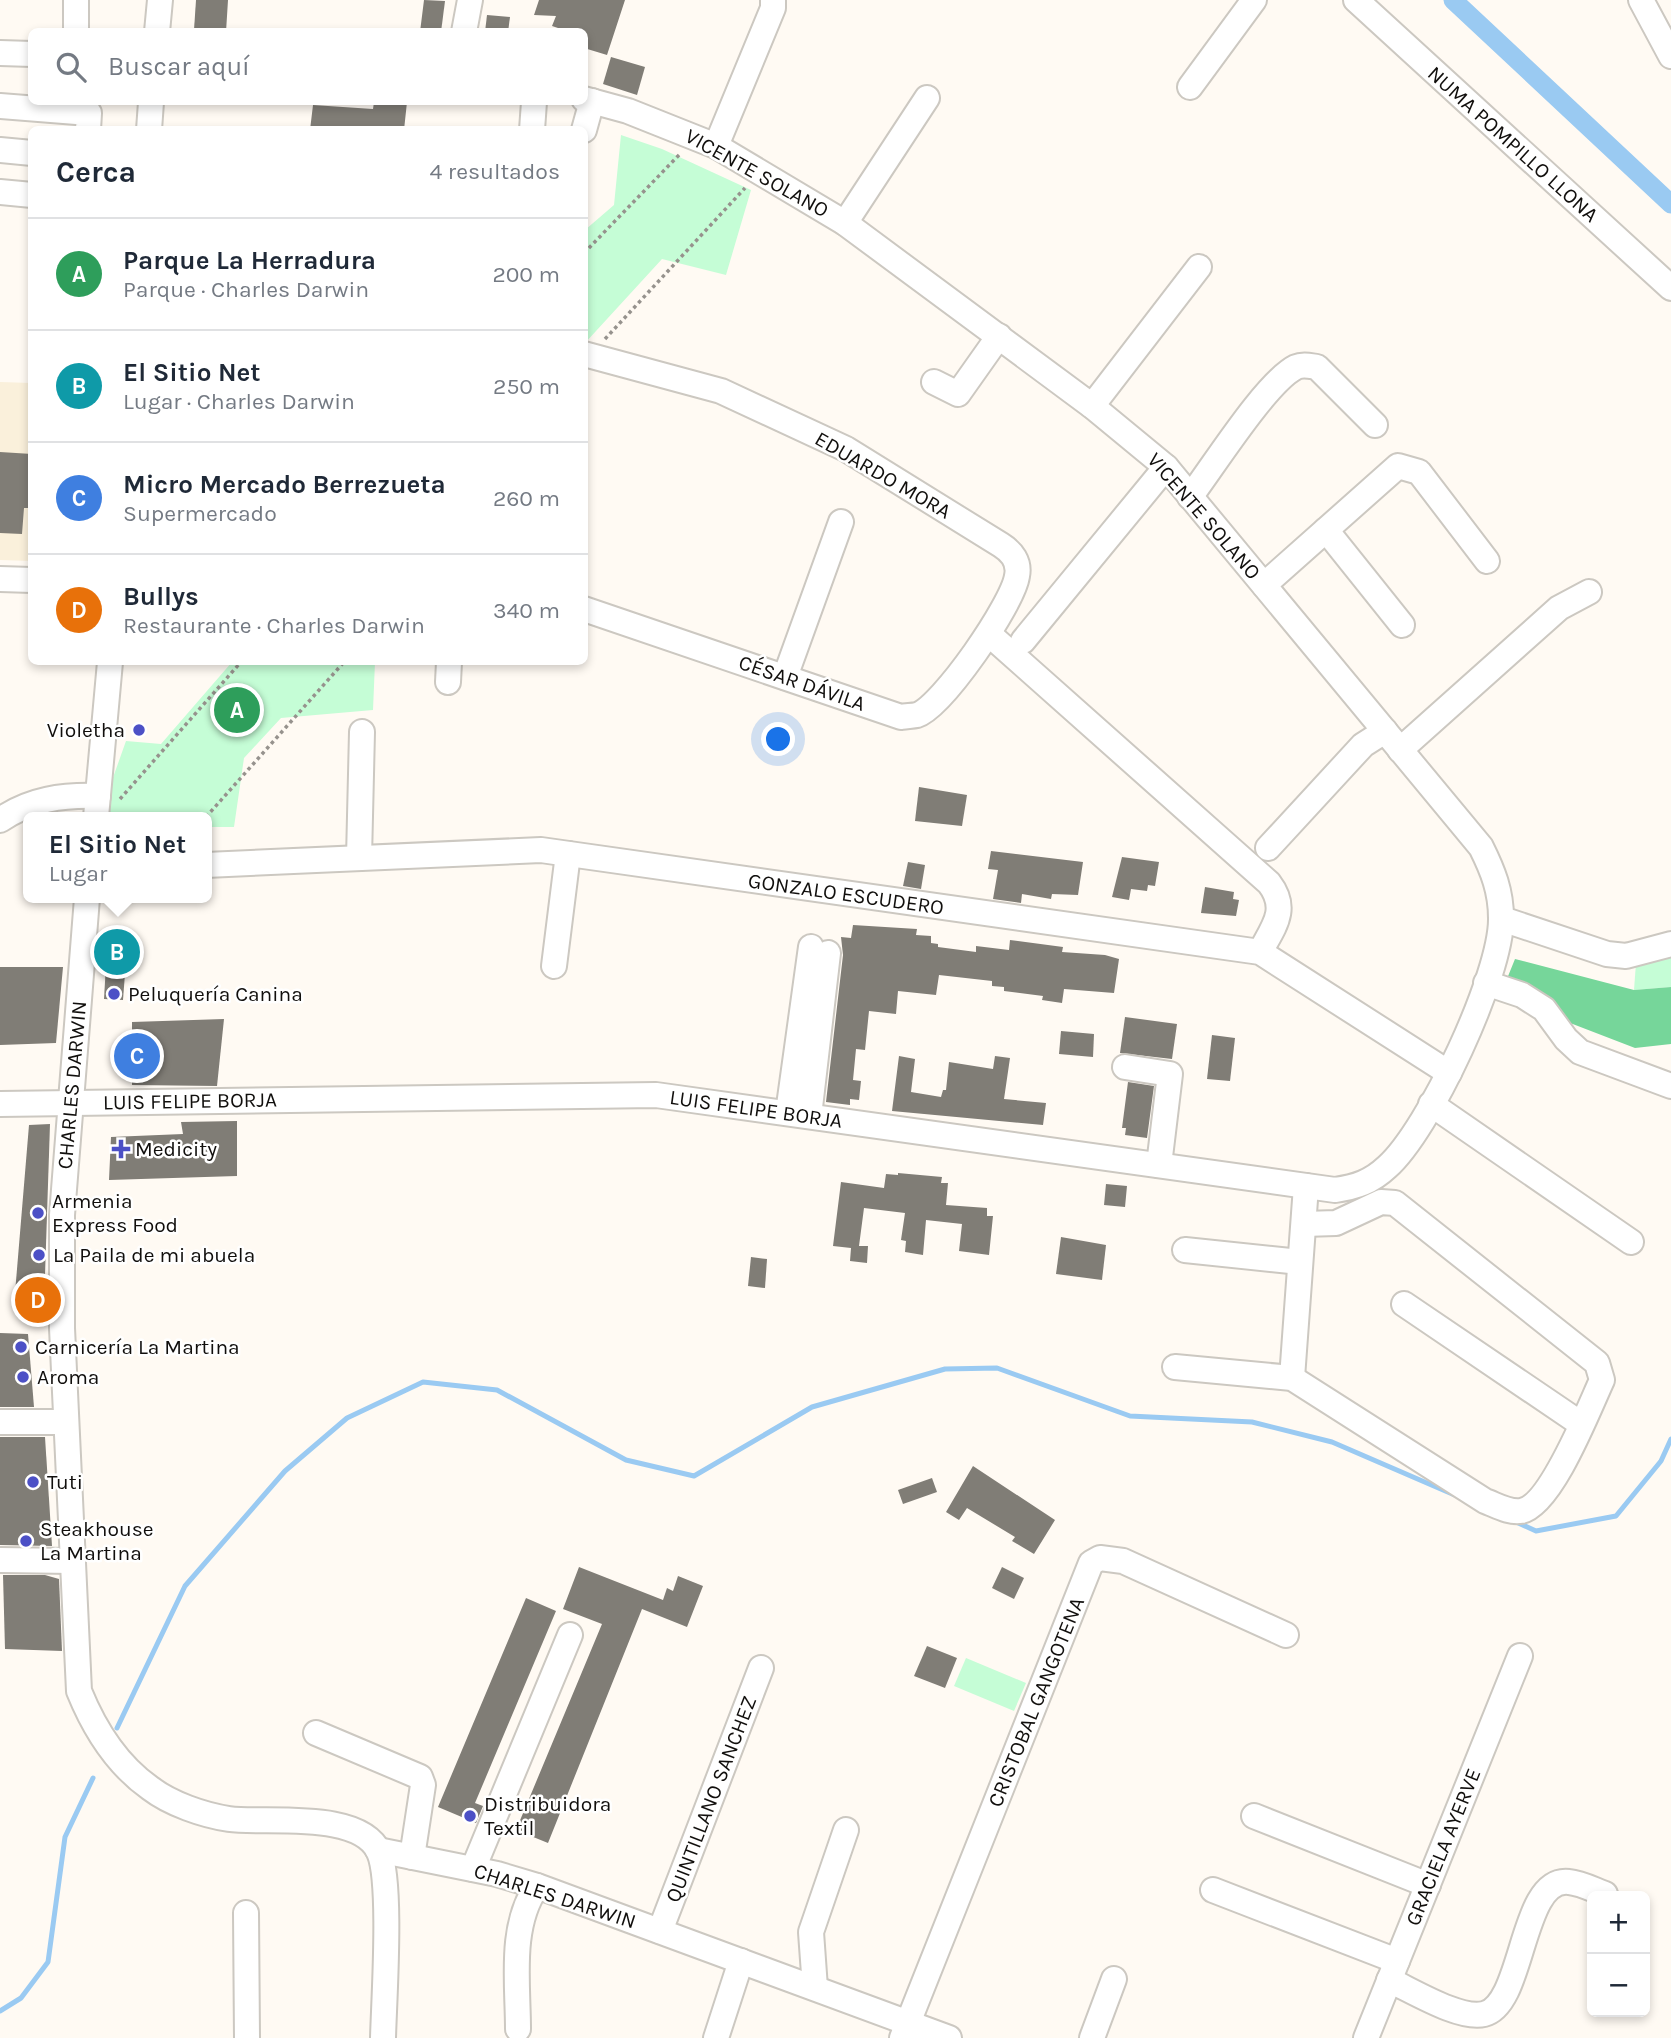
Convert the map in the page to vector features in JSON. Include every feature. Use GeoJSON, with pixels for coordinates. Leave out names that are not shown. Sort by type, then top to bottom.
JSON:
{"type":"FeatureCollection","features":[{"type":"Feature","properties":{"kind":"street"},"geometry":{"type":"LineString","coordinates":[[76,0],[76,28]]}},
{"type":"Feature","properties":{"kind":"street"},"geometry":{"type":"LineString","coordinates":[[157,28],[160,0]]}},
{"type":"Feature","properties":{"kind":"street"},"geometry":{"type":"LineString","coordinates":[[465,28],[470,0]]}},
{"type":"Feature","properties":{"kind":"street"},"geometry":{"type":"LineString","coordinates":[[706,141],[773,8],[773,0]]}},
{"type":"Feature","properties":{"kind":"street"},"geometry":{"type":"LineString","coordinates":[[1190,87],[1255,0]]}},
{"type":"Feature","properties":{"kind":"street","name":"NUMA POMPILLO LLONA"},"geometry":{"type":"LineString","coordinates":[[1356,0],[1671,288]]}},
{"type":"Feature","properties":{"kind":"street"},"geometry":{"type":"LineString","coordinates":[[1641,0],[1671,56]]}},
{"type":"Feature","properties":{"kind":"street"},"geometry":{"type":"LineString","coordinates":[[0,53],[28,54]]}},
{"type":"Feature","properties":{"kind":"street"},"geometry":{"type":"LineString","coordinates":[[845,223],[927,98]]}},
{"type":"Feature","properties":{"kind":"street","name":"VICENTE SOLANO"},"geometry":{"type":"LineString","coordinates":[[588,100],[706,141],[761,171],[845,223],[1092,406],[1166,467],[1481,847],[1498,881],[1502,919],[1486,983],[1449,1073]]}},
{"type":"Feature","properties":{"kind":"street"},"geometry":{"type":"LineString","coordinates":[[149,126],[151,105]]}},
{"type":"Feature","properties":{"kind":"street"},"geometry":{"type":"LineString","coordinates":[[532,126],[534,105]]}},
{"type":"Feature","properties":{"kind":"street"},"geometry":{"type":"LineString","coordinates":[[585,126],[587,105]]}},
{"type":"Feature","properties":{"kind":"street"},"geometry":{"type":"LineString","coordinates":[[0,106],[89,113],[88,126]]}},
{"type":"Feature","properties":{"kind":"street"},"geometry":{"type":"LineString","coordinates":[[0,150],[28,153]]}},
{"type":"Feature","properties":{"kind":"street"},"geometry":{"type":"LineString","coordinates":[[0,192],[28,195]]}},
{"type":"Feature","properties":{"kind":"street"},"geometry":{"type":"LineString","coordinates":[[1092,406],[1199,267]]}},
{"type":"Feature","properties":{"kind":"street"},"geometry":{"type":"LineString","coordinates":[[934,382],[958,394],[999,336]]}},
{"type":"Feature","properties":{"kind":"street","name":"EDUARDO MORA"},"geometry":{"type":"LineString","coordinates":[[588,354],[721,391],[833,443],[1001,544],[1015,559],[1017,578],[1011,598],[990,635]]}},
{"type":"Feature","properties":{"kind":"street"},"geometry":{"type":"LineString","coordinates":[[1191,497],[1262,400],[1297,366],[1318,367],[1375,425]]}},
{"type":"Feature","properties":{"kind":"street"},"geometry":{"type":"LineString","coordinates":[[1264,585],[1398,466],[1419,472],[1487,561]]}},
{"type":"Feature","properties":{"kind":"street"},"geometry":{"type":"LineString","coordinates":[[1023,641],[1166,467]]}},
{"type":"Feature","properties":{"kind":"street"},"geometry":{"type":"LineString","coordinates":[[785,677],[841,522]]}},
{"type":"Feature","properties":{"kind":"street"},"geometry":{"type":"LineString","coordinates":[[1326,530],[1402,625]]}},
{"type":"Feature","properties":{"kind":"street"},"geometry":{"type":"LineString","coordinates":[[0,579],[28,580]]}},
{"type":"Feature","properties":{"kind":"street"},"geometry":{"type":"LineString","coordinates":[[1268,848],[1351,757],[1392,740],[1559,608],[1589,592]]}},
{"type":"Feature","properties":{"kind":"street","name":"CÉSAR DÁVILA"},"geometry":{"type":"LineString","coordinates":[[588,610],[901,717],[919,715],[990,635]]}},
{"type":"Feature","properties":{"kind":"street"},"geometry":{"type":"LineString","coordinates":[[990,635],[1269,883],[1280,901],[1281,912],[1261,952]]}},
{"type":"Feature","properties":{"kind":"street"},"geometry":{"type":"LineString","coordinates":[[0,820],[15,810],[58,796],[102,807],[110,665]]}},
{"type":"Feature","properties":{"kind":"street"},"geometry":{"type":"LineString","coordinates":[[359,858],[362,733]]}},
{"type":"Feature","properties":{"kind":"street","name":"GONZALO ESCUDERO"},"geometry":{"type":"LineString","coordinates":[[212,865],[541,850],[1261,952],[1449,1073]]}},
{"type":"Feature","properties":{"kind":"street"},"geometry":{"type":"LineString","coordinates":[[554,966],[568,854]]}},
{"type":"Feature","properties":{"kind":"street","name":"CHARLES DARWIN"},"geometry":{"type":"LineString","coordinates":[[87,903],[62,1214],[66,1422],[79,1691],[92,1724],[131,1773],[152,1789],[199,1811],[229,1819],[305,1822],[350,1828],[369,1839],[378,1850],[473,1869],[537,1886],[815,1988],[904,2030],[949,2038]]}},
{"type":"Feature","properties":{"kind":"street"},"geometry":{"type":"LineString","coordinates":[[1502,919],[1607,954],[1626,956],[1671,944]]}},
{"type":"Feature","properties":{"kind":"street"},"geometry":{"type":"LineString","coordinates":[[798,1115],[820,950]]}},
{"type":"Feature","properties":{"kind":"street"},"geometry":{"type":"LineString","coordinates":[[1486,983],[1522,995],[1544,1009],[1566,1039],[1580,1052],[1671,1086]]}},
{"type":"Feature","properties":{"kind":"street"},"geometry":{"type":"LineString","coordinates":[[1125,1067],[1170,1074],[1159,1165]]}},
{"type":"Feature","properties":{"kind":"street","name":"LUIS FELIPE BORJA"},"geometry":{"type":"LineString","coordinates":[[0,1104],[656,1095],[1335,1190],[1357,1187],[1370,1181],[1389,1166],[1408,1143],[1449,1073]]}},
{"type":"Feature","properties":{"kind":"street"},"geometry":{"type":"LineString","coordinates":[[1431,1104],[1631,1242]]}},
{"type":"Feature","properties":{"kind":"street"},"geometry":{"type":"LineString","coordinates":[[1292,1378],[1307,1186]]}},
{"type":"Feature","properties":{"kind":"street"},"geometry":{"type":"LineString","coordinates":[[1175,1367],[1292,1378],[1485,1500],[1506,1510],[1520,1512],[1531,1507],[1546,1492],[1602,1380],[1597,1363],[1395,1203],[1381,1202],[1336,1223],[1304,1224]]}},
{"type":"Feature","properties":{"kind":"street"},"geometry":{"type":"LineString","coordinates":[[1185,1250],[1300,1262]]}},
{"type":"Feature","properties":{"kind":"street"},"geometry":{"type":"LineString","coordinates":[[1404,1304],[1581,1424]]}},
{"type":"Feature","properties":{"kind":"street"},"geometry":{"type":"LineString","coordinates":[[0,1422],[66,1422]]}},
{"type":"Feature","properties":{"kind":"street","name":"CRISTOBAL GANGOTENA"},"geometry":{"type":"LineString","coordinates":[[904,2030],[1091,1563],[1100,1558],[1123,1561],[1286,1635]]}},
{"type":"Feature","properties":{"kind":"street"},"geometry":{"type":"LineString","coordinates":[[0,1560],[73,1561]]}},
{"type":"Feature","properties":{"kind":"street"},"geometry":{"type":"LineString","coordinates":[[473,1869],[570,1635]]}},
{"type":"Feature","properties":{"kind":"street","name":"GRACIELA AYERVE"},"geometry":{"type":"LineString","coordinates":[[1366,2038],[1520,1656]]}},
{"type":"Feature","properties":{"kind":"street","name":"QUINTILLANO SANCHEZ"},"geometry":{"type":"LineString","coordinates":[[660,1931],[761,1668]]}},
{"type":"Feature","properties":{"kind":"street"},"geometry":{"type":"LineString","coordinates":[[316,1732],[420,1777],[423,1785],[412,1857]]}},
{"type":"Feature","properties":{"kind":"street"},"geometry":{"type":"LineString","coordinates":[[1254,1816],[1428,1885]]}},
{"type":"Feature","properties":{"kind":"street"},"geometry":{"type":"LineString","coordinates":[[815,1988],[811,1932],[846,1830]]}},
{"type":"Feature","properties":{"kind":"street"},"geometry":{"type":"LineString","coordinates":[[378,1850],[384,1881],[383,2038]]}},
{"type":"Feature","properties":{"kind":"street"},"geometry":{"type":"LineString","coordinates":[[1213,1890],[1393,1970],[1465,2013],[1483,2014],[1491,2011],[1502,1997],[1515,1969],[1539,1900],[1549,1888],[1567,1881],[1596,1891]]}},
{"type":"Feature","properties":{"kind":"street"},"geometry":{"type":"LineString","coordinates":[[518,2029],[520,1930],[523,1913],[537,1886]]}},
{"type":"Feature","properties":{"kind":"street"},"geometry":{"type":"LineString","coordinates":[[246,1913],[247,2038]]}},
{"type":"Feature","properties":{"kind":"street"},"geometry":{"type":"LineString","coordinates":[[716,2038],[741,1961]]}},
{"type":"Feature","properties":{"kind":"street"},"geometry":{"type":"LineString","coordinates":[[1092,2038],[1114,1979]]}},
{"type":"Feature","properties":{"kind":"path"},"geometry":{"type":"LineString","coordinates":[[588,249],[706,141]]}},
{"type":"Feature","properties":{"kind":"path"},"geometry":{"type":"LineString","coordinates":[[588,354],[761,171]]}},
{"type":"Feature","properties":{"kind":"path"},"geometry":{"type":"LineString","coordinates":[[102,807],[239,665]]}},
{"type":"Feature","properties":{"kind":"path"},"geometry":{"type":"LineString","coordinates":[[210,812],[341,665]]}},
{"type":"Feature","properties":{"kind":"shaded area"},"geometry":{"type":"Polygon","coordinates":[[[0,382],[28,383],[28,561],[0,560],[0,382]]]}},
{"type":"Feature","properties":{"kind":"green space"},"geometry":{"type":"Polygon","coordinates":[[[621,135],[662,149],[751,190],[726,275],[662,259],[588,340],[588,227],[614,205],[621,135]]]}},
{"type":"Feature","properties":{"kind":"green space"},"geometry":{"type":"Polygon","coordinates":[[[229,665],[375,665],[373,710],[281,718],[244,758],[234,827],[212,827],[212,812],[101,812],[126,741],[161,744],[229,665]]]}},
{"type":"Feature","properties":{"kind":"green space"},"geometry":{"type":"Polygon","coordinates":[[[1671,951],[1671,987],[1634,990],[1636,963],[1671,951]]]}},
{"type":"Feature","properties":{"kind":"green space"},"geometry":{"type":"Polygon","coordinates":[[[1515,959],[1634,990],[1671,987],[1671,1044],[1635,1048],[1500,996],[1515,959]]]}},
{"type":"Feature","properties":{"kind":"green space"},"geometry":{"type":"Polygon","coordinates":[[[966,1658],[1026,1683],[1014,1711],[954,1686],[966,1658]]]}},
{"type":"Feature","properties":{"kind":"building"},"geometry":{"type":"Polygon","coordinates":[[[196,0],[228,0],[226,28],[194,28],[196,0]]]}},
{"type":"Feature","properties":{"kind":"building"},"geometry":{"type":"Polygon","coordinates":[[[424,0],[445,1],[442,28],[420,28],[424,0]]]}},
{"type":"Feature","properties":{"kind":"building"},"geometry":{"type":"Polygon","coordinates":[[[539,0],[625,0],[607,55],[588,49],[588,28],[558,28],[552,26],[556,16],[534,15],[539,0]]]}},
{"type":"Feature","properties":{"kind":"building"},"geometry":{"type":"Polygon","coordinates":[[[487,15],[510,17],[509,28],[485,28],[487,15]]]}},
{"type":"Feature","properties":{"kind":"building"},"geometry":{"type":"Polygon","coordinates":[[[611,57],[645,67],[637,95],[603,84],[611,57]]]}},
{"type":"Feature","properties":{"kind":"building"},"geometry":{"type":"Polygon","coordinates":[[[313,105],[373,109],[374,105],[407,105],[404,126],[310,126],[313,105]]]}},
{"type":"Feature","properties":{"kind":"building"},"geometry":{"type":"Polygon","coordinates":[[[0,452],[28,454],[28,508],[24,508],[22,534],[0,533],[0,452]]]}},
{"type":"Feature","properties":{"kind":"building"},"geometry":{"type":"Polygon","coordinates":[[[919,787],[967,795],[962,826],[915,821],[919,787]]]}},
{"type":"Feature","properties":{"kind":"building"},"geometry":{"type":"Polygon","coordinates":[[[991,851],[1083,862],[1078,895],[1052,894],[1051,899],[1022,894],[1021,903],[993,899],[998,870],[988,869],[991,851]]]}},
{"type":"Feature","properties":{"kind":"building"},"geometry":{"type":"Polygon","coordinates":[[[1122,857],[1159,862],[1155,886],[1148,885],[1147,891],[1131,889],[1129,900],[1112,897],[1122,857]]]}},
{"type":"Feature","properties":{"kind":"building"},"geometry":{"type":"Polygon","coordinates":[[[908,862],[925,865],[921,889],[903,886],[908,862]]]}},
{"type":"Feature","properties":{"kind":"building"},"geometry":{"type":"Polygon","coordinates":[[[1205,887],[1234,892],[1233,899],[1239,900],[1236,916],[1201,913],[1205,887]]]}},
{"type":"Feature","properties":{"kind":"building"},"geometry":{"type":"Polygon","coordinates":[[[853,925],[917,929],[916,935],[931,936],[931,943],[938,944],[938,947],[976,952],[976,946],[1009,950],[1010,940],[1063,947],[1062,952],[1105,955],[1119,959],[1114,993],[1064,989],[1062,1003],[1042,1000],[1043,996],[1004,991],[1004,987],[992,986],[992,981],[939,975],[936,995],[898,991],[896,1014],[869,1011],[865,1050],[856,1049],[853,1080],[861,1081],[859,1100],[850,1099],[850,1105],[826,1102],[843,955],[841,937],[851,938],[853,925]]]}},
{"type":"Feature","properties":{"kind":"building"},"geometry":{"type":"Polygon","coordinates":[[[107,947],[127,947],[123,1000],[104,999],[107,947]]]}},
{"type":"Feature","properties":{"kind":"building"},"geometry":{"type":"Polygon","coordinates":[[[0,967],[63,967],[56,1043],[0,1045],[0,967]]]}},
{"type":"Feature","properties":{"kind":"building"},"geometry":{"type":"Polygon","coordinates":[[[1125,1017],[1177,1024],[1172,1059],[1120,1053],[1125,1017]]]}},
{"type":"Feature","properties":{"kind":"building"},"geometry":{"type":"Polygon","coordinates":[[[224,1019],[217,1086],[132,1085],[132,1022],[224,1019]]]}},
{"type":"Feature","properties":{"kind":"building"},"geometry":{"type":"Polygon","coordinates":[[[1061,1031],[1094,1034],[1093,1057],[1059,1054],[1061,1031]]]}},
{"type":"Feature","properties":{"kind":"building"},"geometry":{"type":"Polygon","coordinates":[[[1212,1035],[1235,1038],[1230,1081],[1207,1079],[1212,1035]]]}},
{"type":"Feature","properties":{"kind":"building"},"geometry":{"type":"Polygon","coordinates":[[[899,1056],[915,1059],[911,1092],[941,1097],[943,1090],[946,1090],[949,1062],[993,1069],[995,1056],[1010,1058],[1004,1099],[1046,1103],[1043,1125],[892,1111],[899,1056]]]}},
{"type":"Feature","properties":{"kind":"building"},"geometry":{"type":"Polygon","coordinates":[[[1128,1082],[1154,1086],[1147,1138],[1125,1135],[1126,1128],[1122,1128],[1128,1082]]]}},
{"type":"Feature","properties":{"kind":"building"},"geometry":{"type":"Polygon","coordinates":[[[237,1121],[237,1176],[109,1180],[111,1137],[183,1134],[181,1122],[237,1121]]]}},
{"type":"Feature","properties":{"kind":"building"},"geometry":{"type":"Polygon","coordinates":[[[50,1124],[44,1305],[14,1305],[29,1125],[50,1124]]]}},
{"type":"Feature","properties":{"kind":"building"},"geometry":{"type":"Polygon","coordinates":[[[886,1174],[942,1177],[941,1183],[948,1183],[946,1205],[987,1208],[987,1216],[993,1216],[989,1255],[959,1251],[962,1224],[926,1220],[923,1255],[905,1252],[906,1241],[901,1240],[905,1213],[864,1208],[859,1246],[868,1246],[867,1263],[850,1261],[851,1248],[833,1246],[841,1182],[884,1188],[886,1174]]]}},
{"type":"Feature","properties":{"kind":"building"},"geometry":{"type":"Polygon","coordinates":[[[1106,1184],[1127,1186],[1125,1207],[1104,1205],[1106,1184]]]}},
{"type":"Feature","properties":{"kind":"building"},"geometry":{"type":"Polygon","coordinates":[[[1061,1237],[1106,1245],[1102,1280],[1056,1274],[1061,1237]]]}},
{"type":"Feature","properties":{"kind":"building"},"geometry":{"type":"Polygon","coordinates":[[[751,1257],[767,1259],[765,1288],[748,1286],[751,1257]]]}},
{"type":"Feature","properties":{"kind":"building"},"geometry":{"type":"Polygon","coordinates":[[[0,1333],[28,1334],[34,1407],[0,1407],[0,1333]]]}},
{"type":"Feature","properties":{"kind":"building"},"geometry":{"type":"Polygon","coordinates":[[[0,1437],[45,1437],[52,1546],[0,1545],[0,1437]]]}},
{"type":"Feature","properties":{"kind":"building"},"geometry":{"type":"Polygon","coordinates":[[[973,1466],[1055,1520],[1034,1554],[1012,1541],[1015,1537],[967,1508],[959,1520],[946,1512],[973,1466]]]}},
{"type":"Feature","properties":{"kind":"building"},"geometry":{"type":"Polygon","coordinates":[[[932,1478],[937,1492],[903,1504],[898,1490],[932,1478]]]}},
{"type":"Feature","properties":{"kind":"building"},"geometry":{"type":"Polygon","coordinates":[[[579,1567],[663,1600],[667,1588],[673,1591],[678,1576],[703,1586],[687,1627],[642,1609],[548,1843],[516,1830],[602,1624],[563,1609],[579,1567]]]}},
{"type":"Feature","properties":{"kind":"building"},"geometry":{"type":"Polygon","coordinates":[[[1002,1567],[1024,1578],[1014,1599],[992,1588],[1002,1567]]]}},
{"type":"Feature","properties":{"kind":"building"},"geometry":{"type":"Polygon","coordinates":[[[3,1575],[45,1575],[59,1579],[62,1651],[5,1649],[3,1575]]]}},
{"type":"Feature","properties":{"kind":"building"},"geometry":{"type":"Polygon","coordinates":[[[526,1598],[556,1611],[475,1803],[483,1806],[476,1823],[438,1807],[526,1598]]]}},
{"type":"Feature","properties":{"kind":"building"},"geometry":{"type":"Polygon","coordinates":[[[927,1646],[957,1658],[945,1688],[914,1676],[927,1646]]]}},
{"type":"Feature","properties":{"kind":"waterway"},"geometry":{"type":"LineString","coordinates":[[1453,0],[1671,204]]}},
{"type":"Feature","properties":{"kind":"waterway"},"geometry":{"type":"LineString","coordinates":[[117,1728],[185,1586],[285,1471],[347,1418],[423,1382],[497,1390],[626,1460],[694,1476],[812,1407],[945,1369],[997,1368],[1130,1416],[1252,1422],[1332,1442],[1457,1496]]}},
{"type":"Feature","properties":{"kind":"waterway"},"geometry":{"type":"LineString","coordinates":[[1514,1521],[1536,1531],[1616,1516],[1661,1461],[1671,1439]]}},
{"type":"Feature","properties":{"kind":"waterway"},"geometry":{"type":"LineString","coordinates":[[0,2011],[21,1998],[48,1962],[65,1837],[93,1778]]}},
{"type":"Feature","properties":{"kind":"place","name":"Parque La Herradura"},"geometry":{"type":"Point","coordinates":[237,710]}},
{"type":"Feature","properties":{"kind":"place","name":"Violetha"},"geometry":{"type":"Point","coordinates":[139,730]}},
{"type":"Feature","properties":{"kind":"place","name":"El Sitio Net"},"geometry":{"type":"Point","coordinates":[117,952]}},
{"type":"Feature","properties":{"kind":"place","name":"Peluquería Canina"},"geometry":{"type":"Point","coordinates":[114,994]}},
{"type":"Feature","properties":{"kind":"place","name":"Micro Mercado Berrezueta"},"geometry":{"type":"Point","coordinates":[137,1056]}},
{"type":"Feature","properties":{"kind":"place","name":"Medicity"},"geometry":{"type":"Point","coordinates":[121,1149]}},
{"type":"Feature","properties":{"kind":"place","name":"Armenia Express Food"},"geometry":{"type":"Point","coordinates":[38,1213]}},
{"type":"Feature","properties":{"kind":"place","name":"La Paila de mi abuela"},"geometry":{"type":"Point","coordinates":[39,1255]}},
{"type":"Feature","properties":{"kind":"place","name":"Bullys"},"geometry":{"type":"Point","coordinates":[38,1300]}},
{"type":"Feature","properties":{"kind":"place","name":"Carnicería La Martina"},"geometry":{"type":"Point","coordinates":[21,1347]}},
{"type":"Feature","properties":{"kind":"place","name":"Aroma"},"geometry":{"type":"Point","coordinates":[23,1377]}},
{"type":"Feature","properties":{"kind":"place","name":"Tuti"},"geometry":{"type":"Point","coordinates":[33,1482]}},
{"type":"Feature","properties":{"kind":"place","name":"Steakhouse La Martina"},"geometry":{"type":"Point","coordinates":[26,1541]}},
{"type":"Feature","properties":{"kind":"place","name":"Distribuidora Textil"},"geometry":{"type":"Point","coordinates":[470,1816]}}]}
